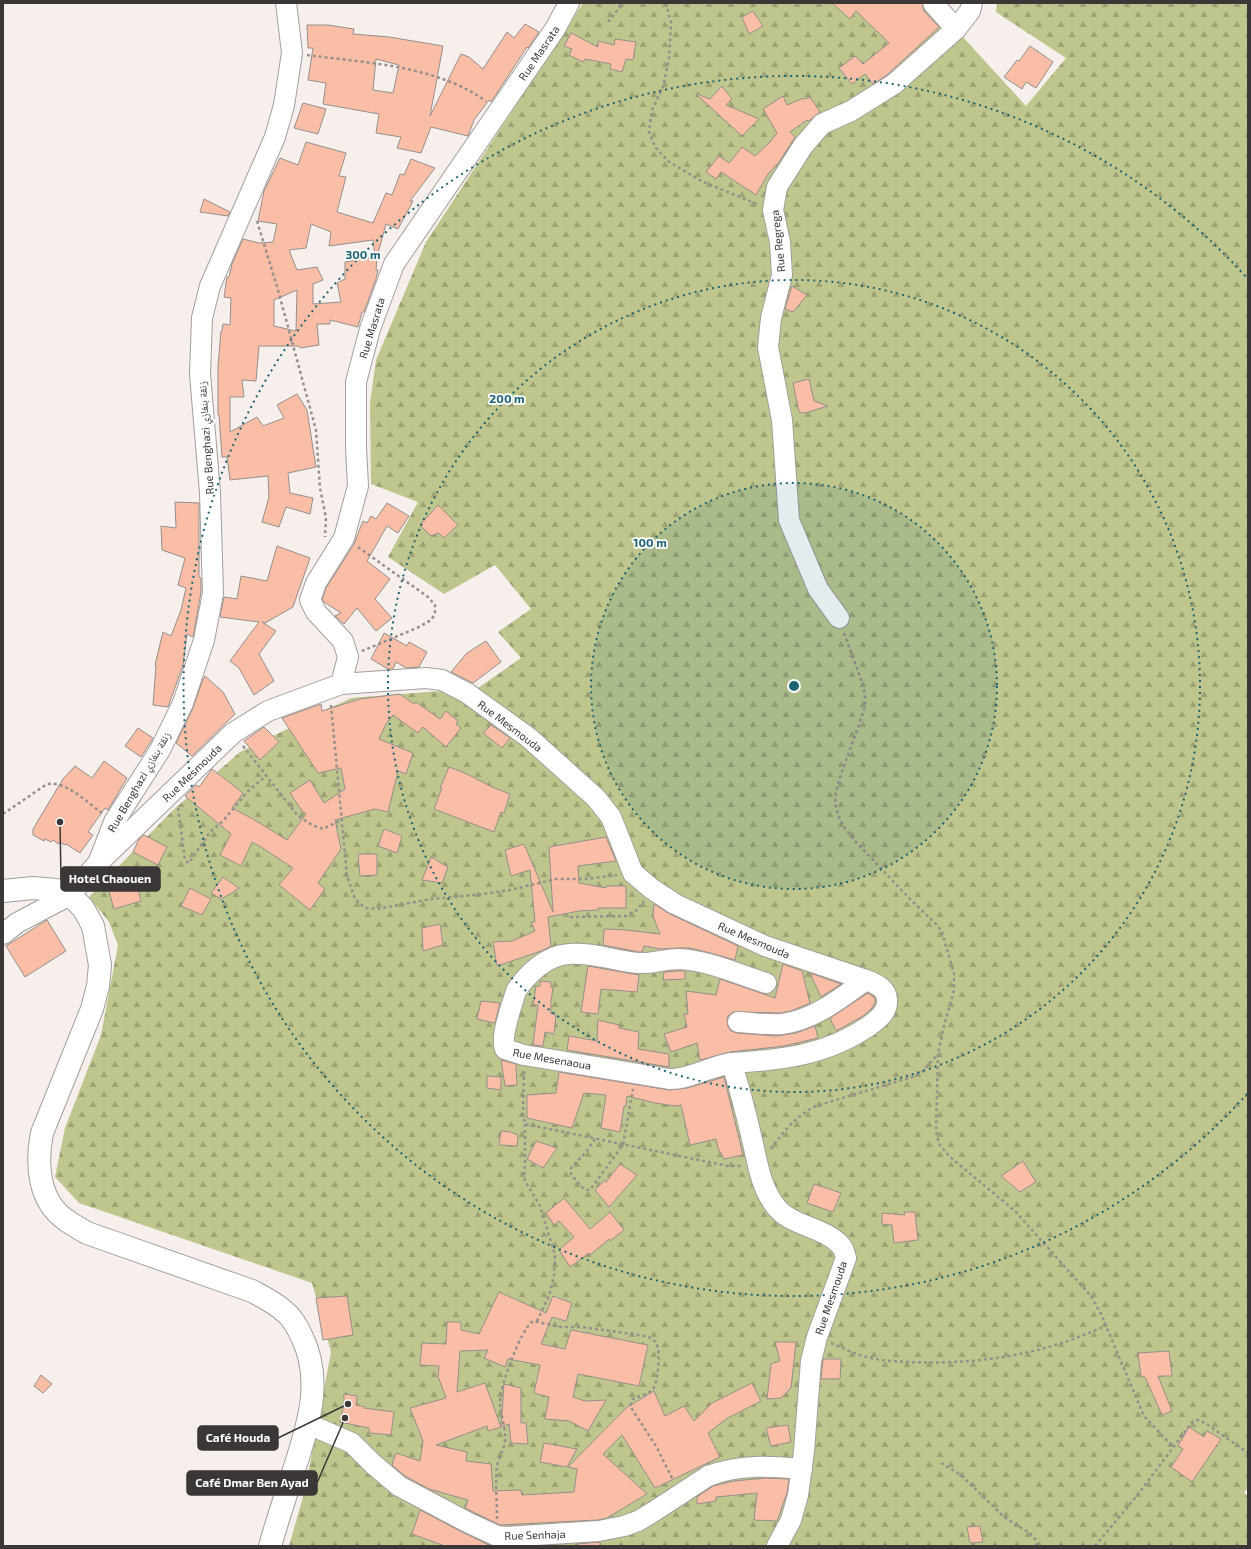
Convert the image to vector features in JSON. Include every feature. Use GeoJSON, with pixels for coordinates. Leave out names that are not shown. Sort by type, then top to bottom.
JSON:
{"type":"FeatureCollection","features":[{"type":"Feature","properties":{"kind":"main road"},"geometry":{"type":"LineString","coordinates":[[3,891],[41,889],[56,890],[70,895],[83,908],[92,926],[100,965],[98,986],[92,1009],[42,1133],[38,1149],[38,1165],[42,1184],[51,1205],[65,1220],[88,1233],[252,1291],[269,1300],[286,1312],[298,1327],[306,1345],[312,1364],[313,1381],[308,1424],[270,1546]]}},
{"type":"Feature","properties":{"kind":"street","name":"Rue Benghazi زنقة بنغازي"},"geometry":{"type":"LineString","coordinates":[[97,864],[114,822],[160,750],[183,703],[204,640],[213,593],[210,493],[200,374],[202,318],[210,286],[275,136],[284,105],[292,53],[286,3]]}},
{"type":"Feature","properties":{"kind":"street","name":"Rue Masrata"},"geometry":{"type":"LineString","coordinates":[[348,657],[343,641],[316,612],[310,600],[316,583],[344,538],[358,486],[356,447],[356,382],[370,329],[394,264],[555,29],[569,3]]}},
{"type":"Feature","properties":{"kind":"street"},"geometry":{"type":"LineString","coordinates":[[933,3],[956,29]]}},
{"type":"Feature","properties":{"kind":"street","name":"Rue Regrega"},"geometry":{"type":"LineString","coordinates":[[839,618],[818,589],[788,520],[782,420],[768,347],[771,318],[782,275],[780,242],[773,210],[777,187],[803,146],[822,124],[851,111],[894,84],[956,29],[970,11],[972,3]]}},
{"type":"Feature","properties":{"kind":"street"},"geometry":{"type":"LineString","coordinates":[[335,686],[348,657]]}},
{"type":"Feature","properties":{"kind":"street","name":"Rue Mesmouda"},"geometry":{"type":"LineString","coordinates":[[70,895],[97,864],[177,789],[233,733],[268,710],[335,686],[426,678],[442,680],[467,693],[528,737],[596,798],[611,817],[633,873],[652,889],[675,904],[765,946],[866,980],[876,984],[884,990],[888,998],[884,1013],[861,1032],[833,1046],[806,1054],[771,1060],[732,1063],[751,1132],[757,1165],[769,1196],[777,1209],[788,1218],[821,1232],[843,1247],[846,1258],[817,1337],[811,1361],[802,1469],[798,1495],[791,1520],[777,1546]]}},
{"type":"Feature","properties":{"kind":"street"},"geometry":{"type":"LineString","coordinates":[[3,934],[17,923],[70,895]]}},
{"type":"Feature","properties":{"kind":"street","name":"Rue Mesenaoua"},"geometry":{"type":"LineString","coordinates":[[732,1063],[720,1065],[677,1080],[524,1055],[505,1049],[503,1044],[516,991],[528,976],[544,962],[568,954],[582,954],[641,963],[664,960],[690,960],[702,962],[766,983]]}},
{"type":"Feature","properties":{"kind":"street"},"geometry":{"type":"LineString","coordinates":[[738,1022],[781,1024],[804,1018],[831,1004],[866,980]]}},
{"type":"Feature","properties":{"kind":"street","name":"Rue Senhaja"},"geometry":{"type":"LineString","coordinates":[[308,1424],[352,1443],[373,1464],[399,1486],[461,1519],[497,1536],[515,1538],[600,1531],[624,1526],[648,1515],[708,1476],[732,1469],[760,1466],[802,1469]]}},
{"type":"Feature","properties":{"kind":"path"},"geometry":{"type":"LineString","coordinates":[[608,22],[623,3]]}},
{"type":"Feature","properties":{"kind":"path"},"geometry":{"type":"LineString","coordinates":[[666,3],[671,23],[669,59],[663,87],[652,110],[649,132],[655,147],[668,161],[701,181],[773,210]]}},
{"type":"Feature","properties":{"kind":"path"},"geometry":{"type":"LineString","coordinates":[[292,53],[375,64],[426,75],[471,90],[499,111]]}},
{"type":"Feature","properties":{"kind":"path"},"geometry":{"type":"LineString","coordinates":[[250,195],[278,290],[316,430],[320,488],[326,518],[324,540]]}},
{"type":"Feature","properties":{"kind":"path"},"geometry":{"type":"LineString","coordinates":[[344,538],[428,597],[435,605],[435,614],[431,620],[419,627],[348,657]]}},
{"type":"Feature","properties":{"kind":"path"},"geometry":{"type":"LineString","coordinates":[[839,618],[863,685],[865,706],[836,792],[838,815],[844,827],[855,841],[911,900],[934,920],[942,932],[953,966],[955,982],[938,1053],[936,1130],[939,1144],[950,1157],[997,1195],[1024,1220],[1091,1296],[1106,1326],[1144,1416],[1154,1429],[1172,1447]]}},
{"type":"Feature","properties":{"kind":"path"},"geometry":{"type":"LineString","coordinates":[[335,686],[341,820],[347,876],[355,899],[365,908],[376,908],[432,899],[484,894],[510,890],[556,879],[586,879],[633,873]]}},
{"type":"Feature","properties":{"kind":"path"},"geometry":{"type":"LineString","coordinates":[[233,733],[298,816],[321,829],[326,829],[341,820]]}},
{"type":"Feature","properties":{"kind":"path"},"geometry":{"type":"LineString","coordinates":[[177,789],[179,820],[185,860],[189,863],[210,832],[223,821],[248,791],[266,776]]}},
{"type":"Feature","properties":{"kind":"path"},"geometry":{"type":"LineString","coordinates":[[3,814],[47,784],[53,784],[63,785],[114,822]]}},
{"type":"Feature","properties":{"kind":"path"},"geometry":{"type":"LineString","coordinates":[[570,916],[626,916],[637,910],[652,889]]}},
{"type":"Feature","properties":{"kind":"path"},"geometry":{"type":"LineString","coordinates":[[525,1124],[728,1166],[757,1165],[779,1137],[805,1111],[816,1106],[912,1077],[922,1072],[938,1053]]}},
{"type":"Feature","properties":{"kind":"path"},"geometry":{"type":"LineString","coordinates":[[524,1055],[523,1115],[525,1124],[526,1165],[524,1174],[526,1181],[540,1206],[556,1255],[554,1276],[549,1296],[537,1321]]}},
{"type":"Feature","properties":{"kind":"path"},"geometry":{"type":"LineString","coordinates":[[595,1139],[570,1171],[587,1191],[590,1190],[623,1145],[636,1074]]}},
{"type":"Feature","properties":{"kind":"path"},"geometry":{"type":"LineString","coordinates":[[497,1536],[497,1466],[505,1441],[505,1427],[500,1406],[500,1396],[503,1383],[516,1350],[527,1328],[532,1322],[537,1321],[561,1327],[582,1327],[646,1336],[654,1340],[657,1344],[659,1352],[655,1386],[647,1394],[633,1399],[630,1406],[656,1446],[680,1494]]}},
{"type":"Feature","properties":{"kind":"path"},"geometry":{"type":"LineString","coordinates":[[817,1337],[845,1350],[871,1358],[916,1362],[956,1362],[998,1358],[1053,1346],[1106,1326]]}},
{"type":"Feature","properties":{"kind":"path"},"geometry":{"type":"LineString","coordinates":[[1095,1546],[1136,1497],[1193,1421],[1198,1420],[1205,1423],[1248,1453]]}},
{"type":"Feature","properties":{"kind":"path"},"geometry":{"type":"LineString","coordinates":[[941,1463],[961,1475],[1004,1517],[1031,1534],[1035,1539],[1037,1546]]}},
{"type":"Feature","properties":{"kind":"green space"},"geometry":{"type":"Polygon","coordinates":[[[583,3],[927,3],[961,35],[1026,106],[1066,58],[996,12],[997,3],[1248,3],[1248,1487],[1244,1493],[1248,1496],[1248,1546],[289,1546],[305,1490],[331,1352],[312,1283],[79,1203],[55,1177],[65,1128],[101,1035],[118,945],[109,922],[89,897],[172,811],[240,752],[351,698],[478,688],[521,658],[498,632],[531,609],[495,565],[444,594],[388,557],[418,502],[371,484],[370,403],[376,360],[426,242],[583,3]]]}},
{"type":"Feature","properties":{"kind":"building"},"geometry":{"type":"Polygon","coordinates":[[[832,3],[922,3],[924,11],[939,27],[887,75],[873,84],[865,74],[852,84],[839,68],[855,56],[863,64],[889,43],[856,11],[850,19],[832,3]]]}},
{"type":"Feature","properties":{"kind":"building"},"geometry":{"type":"Polygon","coordinates":[[[753,11],[763,26],[749,34],[742,17],[753,11]]]}},
{"type":"Feature","properties":{"kind":"building"},"geometry":{"type":"Polygon","coordinates":[[[525,24],[539,32],[528,48],[527,47],[491,102],[489,100],[474,120],[468,136],[431,127],[421,153],[397,148],[401,137],[376,133],[379,114],[323,104],[326,83],[308,80],[313,48],[308,48],[307,25],[328,25],[354,29],[353,34],[389,37],[443,46],[430,116],[461,54],[469,57],[483,69],[507,32],[514,38],[525,24]],[[376,59],[373,90],[393,93],[399,65],[376,59]]]}},
{"type":"Feature","properties":{"kind":"building"},"geometry":{"type":"Polygon","coordinates":[[[571,33],[598,47],[598,41],[614,45],[615,39],[636,42],[633,60],[626,59],[622,72],[610,69],[611,64],[585,59],[583,62],[569,55],[572,49],[564,46],[571,33]]]}},
{"type":"Feature","properties":{"kind":"building"},"geometry":{"type":"Polygon","coordinates":[[[1030,46],[1053,62],[1036,88],[1026,82],[1022,89],[1004,77],[1017,60],[1019,61],[1030,46]]]}},
{"type":"Feature","properties":{"kind":"building"},"geometry":{"type":"Polygon","coordinates":[[[722,86],[732,99],[726,105],[759,119],[742,136],[697,95],[710,99],[722,86]]]}},
{"type":"Feature","properties":{"kind":"building"},"geometry":{"type":"Polygon","coordinates":[[[783,96],[787,105],[810,97],[820,112],[809,121],[807,120],[790,132],[795,137],[779,162],[768,174],[756,195],[721,172],[716,179],[706,172],[719,156],[729,163],[742,147],[755,156],[769,143],[777,133],[763,109],[783,96]]]}},
{"type":"Feature","properties":{"kind":"building"},"geometry":{"type":"Polygon","coordinates":[[[303,103],[326,109],[318,134],[294,128],[303,103]]]}},
{"type":"Feature","properties":{"kind":"building"},"geometry":{"type":"Polygon","coordinates":[[[306,142],[346,153],[339,176],[346,177],[337,212],[373,223],[386,193],[392,195],[400,174],[404,175],[411,159],[435,168],[410,201],[413,201],[398,229],[386,224],[377,257],[376,270],[378,270],[376,279],[364,312],[362,312],[358,327],[330,320],[330,324],[317,324],[319,345],[300,348],[299,346],[259,346],[256,381],[242,380],[244,397],[230,397],[230,432],[257,417],[263,426],[284,418],[277,405],[297,394],[307,410],[316,467],[288,473],[290,493],[313,498],[310,514],[286,507],[279,527],[262,522],[269,497],[268,476],[230,480],[227,457],[222,457],[218,415],[218,366],[223,324],[230,325],[231,298],[224,297],[227,277],[229,277],[232,264],[243,239],[259,243],[273,242],[277,224],[258,221],[264,191],[280,158],[298,165],[306,142]],[[311,224],[306,248],[289,250],[297,270],[317,267],[323,280],[313,284],[313,304],[341,302],[337,283],[345,279],[345,262],[375,257],[373,240],[329,246],[331,232],[311,224]],[[297,290],[274,300],[274,326],[296,331],[297,290]]]}},
{"type":"Feature","properties":{"kind":"building"},"geometry":{"type":"Polygon","coordinates":[[[204,199],[230,212],[228,216],[200,212],[204,199]]]}},
{"type":"Feature","properties":{"kind":"building"},"geometry":{"type":"Polygon","coordinates":[[[792,286],[807,295],[793,312],[785,309],[792,286]]]}},
{"type":"Feature","properties":{"kind":"building"},"geometry":{"type":"Polygon","coordinates":[[[809,379],[814,401],[828,406],[805,413],[799,412],[793,383],[809,379]]]}},
{"type":"Feature","properties":{"kind":"building"},"geometry":{"type":"Polygon","coordinates":[[[175,502],[199,503],[199,577],[201,578],[201,592],[193,637],[187,634],[183,665],[168,707],[153,705],[155,665],[163,632],[171,636],[181,610],[186,588],[178,585],[185,558],[162,550],[161,526],[176,528],[175,502]]]}},
{"type":"Feature","properties":{"kind":"building"},"geometry":{"type":"Polygon","coordinates":[[[387,503],[409,516],[398,533],[387,526],[367,561],[390,579],[375,599],[392,618],[376,631],[357,608],[344,624],[335,616],[341,613],[324,602],[322,599],[326,588],[354,544],[363,521],[367,523],[371,516],[376,519],[387,503]]]}},
{"type":"Feature","properties":{"kind":"building"},"geometry":{"type":"Polygon","coordinates":[[[438,505],[458,525],[444,538],[438,533],[431,536],[420,525],[438,505]]]}},
{"type":"Feature","properties":{"kind":"building"},"geometry":{"type":"Polygon","coordinates":[[[277,546],[310,558],[293,607],[265,623],[262,622],[276,631],[259,654],[274,681],[254,695],[239,668],[230,661],[259,622],[220,617],[224,597],[237,599],[241,576],[267,581],[277,546]]]}},
{"type":"Feature","properties":{"kind":"building"},"geometry":{"type":"Polygon","coordinates":[[[384,633],[407,646],[409,642],[427,652],[419,667],[406,668],[396,662],[393,669],[388,669],[371,659],[384,633]]]}},
{"type":"Feature","properties":{"kind":"building"},"geometry":{"type":"Polygon","coordinates":[[[486,641],[501,662],[473,683],[451,672],[467,653],[486,641]]]}},
{"type":"Feature","properties":{"kind":"building"},"geometry":{"type":"Polygon","coordinates":[[[205,676],[223,692],[235,714],[192,756],[176,743],[193,708],[205,676]]]}},
{"type":"Feature","properties":{"kind":"building"},"geometry":{"type":"Polygon","coordinates":[[[400,694],[414,704],[416,702],[440,719],[446,711],[458,721],[456,724],[461,728],[446,747],[423,727],[418,733],[393,715],[386,724],[379,739],[413,753],[406,774],[398,771],[388,812],[375,809],[335,820],[341,849],[318,883],[325,889],[310,910],[279,885],[293,868],[261,847],[252,842],[241,866],[220,855],[231,834],[185,796],[196,785],[199,787],[212,769],[243,793],[232,808],[287,840],[306,814],[302,811],[290,793],[310,780],[324,803],[345,789],[341,768],[318,773],[282,718],[321,704],[322,711],[360,699],[400,694]]]}},
{"type":"Feature","properties":{"kind":"building"},"geometry":{"type":"Polygon","coordinates":[[[491,725],[510,738],[502,748],[483,733],[491,725]]]}},
{"type":"Feature","properties":{"kind":"building"},"geometry":{"type":"Polygon","coordinates":[[[264,727],[279,742],[260,760],[244,741],[264,727]]]}},
{"type":"Feature","properties":{"kind":"building"},"geometry":{"type":"Polygon","coordinates":[[[138,728],[153,738],[141,757],[125,746],[138,728]]]}},
{"type":"Feature","properties":{"kind":"building"},"geometry":{"type":"Polygon","coordinates":[[[104,761],[127,778],[108,810],[105,808],[88,832],[93,835],[80,853],[66,844],[65,845],[59,842],[58,844],[53,840],[51,842],[45,839],[44,841],[33,835],[33,829],[63,779],[75,766],[92,778],[104,761]]]}},
{"type":"Feature","properties":{"kind":"building"},"geometry":{"type":"Polygon","coordinates":[[[449,767],[510,794],[504,813],[501,812],[494,832],[434,809],[442,788],[440,788],[449,767]]]}},
{"type":"Feature","properties":{"kind":"building"},"geometry":{"type":"Polygon","coordinates":[[[384,829],[402,836],[397,853],[378,846],[384,829]]]}},
{"type":"Feature","properties":{"kind":"building"},"geometry":{"type":"Polygon","coordinates":[[[144,835],[167,847],[158,865],[133,852],[139,839],[144,835]]]}},
{"type":"Feature","properties":{"kind":"building"},"geometry":{"type":"Polygon","coordinates":[[[606,837],[616,861],[578,866],[579,883],[606,888],[606,886],[626,886],[626,908],[598,908],[598,910],[579,911],[548,917],[551,946],[541,951],[497,966],[493,942],[512,941],[535,931],[531,922],[535,922],[530,870],[511,876],[505,850],[524,844],[553,912],[549,847],[606,837]]]}},
{"type":"Feature","properties":{"kind":"building"},"geometry":{"type":"Polygon","coordinates":[[[358,854],[377,854],[377,875],[360,876],[358,854]]]}},
{"type":"Feature","properties":{"kind":"building"},"geometry":{"type":"Polygon","coordinates":[[[431,857],[448,867],[442,883],[422,880],[431,857]]]}},
{"type":"Feature","properties":{"kind":"building"},"geometry":{"type":"Polygon","coordinates":[[[120,869],[123,884],[136,880],[141,901],[114,909],[104,874],[120,869]]]}},
{"type":"Feature","properties":{"kind":"building"},"geometry":{"type":"Polygon","coordinates":[[[223,877],[239,888],[221,899],[211,893],[223,877]]]}},
{"type":"Feature","properties":{"kind":"building"},"geometry":{"type":"Polygon","coordinates":[[[190,888],[211,899],[202,915],[181,906],[190,888]]]}},
{"type":"Feature","properties":{"kind":"building"},"geometry":{"type":"Polygon","coordinates":[[[654,904],[670,914],[738,946],[735,960],[690,948],[661,949],[644,946],[642,952],[639,952],[603,945],[604,929],[660,934],[653,916],[654,904]]]}},
{"type":"Feature","properties":{"kind":"building"},"geometry":{"type":"Polygon","coordinates":[[[47,920],[66,951],[25,977],[6,946],[47,920]]]}},
{"type":"Feature","properties":{"kind":"building"},"geometry":{"type":"Polygon","coordinates":[[[440,924],[443,945],[423,951],[422,928],[440,924]]]}},
{"type":"Feature","properties":{"kind":"building"},"geometry":{"type":"Polygon","coordinates":[[[783,964],[802,971],[810,1003],[791,1011],[781,1013],[733,1012],[728,1016],[728,1027],[731,1031],[737,1033],[776,1036],[796,1033],[815,1026],[818,1038],[784,1046],[730,1052],[700,1060],[697,1043],[671,1052],[664,1034],[687,1027],[684,1014],[688,1014],[686,991],[716,995],[720,979],[775,998],[783,964]]]}},
{"type":"Feature","properties":{"kind":"building"},"geometry":{"type":"Polygon","coordinates":[[[588,966],[639,975],[637,992],[601,989],[598,1014],[581,1012],[588,966]]]}},
{"type":"Feature","properties":{"kind":"building"},"geometry":{"type":"Polygon","coordinates":[[[685,971],[685,979],[663,980],[664,972],[685,971]]]}},
{"type":"Feature","properties":{"kind":"building"},"geometry":{"type":"Polygon","coordinates":[[[810,973],[841,984],[821,997],[810,973]]]}},
{"type":"Feature","properties":{"kind":"building"},"geometry":{"type":"Polygon","coordinates":[[[540,981],[551,982],[551,987],[553,988],[550,1013],[556,1015],[554,1034],[545,1032],[543,1046],[533,1045],[538,1005],[533,1005],[536,986],[540,986],[540,981]]]}},
{"type":"Feature","properties":{"kind":"building"},"geometry":{"type":"Polygon","coordinates":[[[868,993],[875,998],[875,1003],[872,1008],[863,1016],[836,1031],[830,1018],[868,993]]]}},
{"type":"Feature","properties":{"kind":"building"},"geometry":{"type":"Polygon","coordinates":[[[481,1001],[500,1003],[495,1023],[477,1019],[481,1001]]]}},
{"type":"Feature","properties":{"kind":"building"},"geometry":{"type":"Polygon","coordinates":[[[598,1020],[619,1025],[619,1028],[639,1032],[638,1049],[669,1054],[669,1067],[567,1050],[569,1036],[597,1041],[598,1020]]]}},
{"type":"Feature","properties":{"kind":"building"},"geometry":{"type":"Polygon","coordinates":[[[501,1060],[516,1064],[517,1085],[505,1086],[501,1060]]]}},
{"type":"Feature","properties":{"kind":"building"},"geometry":{"type":"Polygon","coordinates":[[[559,1072],[669,1090],[687,1088],[724,1077],[743,1155],[724,1159],[718,1148],[716,1139],[690,1145],[681,1105],[675,1106],[655,1103],[627,1096],[620,1132],[601,1128],[606,1095],[584,1093],[572,1128],[527,1118],[527,1095],[556,1093],[559,1072]]]}},
{"type":"Feature","properties":{"kind":"building"},"geometry":{"type":"Polygon","coordinates":[[[487,1076],[501,1077],[501,1090],[487,1088],[487,1076]]]}},
{"type":"Feature","properties":{"kind":"building"},"geometry":{"type":"Polygon","coordinates":[[[501,1131],[518,1135],[517,1146],[499,1145],[501,1131]]]}},
{"type":"Feature","properties":{"kind":"building"},"geometry":{"type":"Polygon","coordinates":[[[536,1141],[557,1148],[543,1168],[527,1159],[536,1141]]]}},
{"type":"Feature","properties":{"kind":"building"},"geometry":{"type":"Polygon","coordinates":[[[1023,1161],[1036,1182],[1020,1192],[1001,1176],[1023,1161]]]}},
{"type":"Feature","properties":{"kind":"building"},"geometry":{"type":"Polygon","coordinates":[[[620,1164],[637,1175],[609,1207],[595,1190],[605,1180],[606,1182],[620,1164]]]}},
{"type":"Feature","properties":{"kind":"building"},"geometry":{"type":"Polygon","coordinates":[[[814,1184],[841,1193],[833,1212],[807,1203],[814,1184]]]}},
{"type":"Feature","properties":{"kind":"building"},"geometry":{"type":"Polygon","coordinates":[[[564,1198],[590,1229],[610,1212],[624,1230],[610,1241],[609,1239],[590,1255],[589,1253],[570,1267],[559,1250],[574,1237],[559,1221],[554,1225],[546,1213],[564,1198]]]}},
{"type":"Feature","properties":{"kind":"building"},"geometry":{"type":"Polygon","coordinates":[[[904,1212],[915,1212],[918,1240],[894,1243],[892,1225],[882,1224],[882,1213],[905,1215],[904,1212]]]}},
{"type":"Feature","properties":{"kind":"building"},"geometry":{"type":"Polygon","coordinates":[[[499,1292],[546,1313],[553,1296],[572,1303],[566,1321],[552,1317],[541,1344],[565,1349],[571,1330],[648,1345],[639,1386],[578,1374],[573,1397],[585,1401],[606,1400],[588,1431],[569,1421],[545,1419],[549,1397],[534,1393],[540,1365],[508,1359],[505,1367],[484,1358],[488,1350],[460,1351],[457,1392],[485,1383],[501,1427],[488,1431],[487,1426],[436,1445],[467,1452],[466,1461],[491,1464],[493,1491],[521,1490],[522,1495],[574,1492],[577,1469],[568,1467],[626,1408],[654,1391],[665,1416],[684,1406],[694,1421],[712,1403],[752,1383],[761,1401],[726,1419],[708,1433],[720,1457],[655,1488],[622,1435],[603,1454],[647,1494],[607,1518],[598,1520],[500,1525],[465,1508],[468,1500],[429,1489],[405,1476],[392,1465],[396,1453],[420,1461],[423,1441],[410,1408],[446,1398],[438,1376],[439,1366],[420,1365],[422,1343],[446,1344],[447,1322],[461,1322],[461,1330],[479,1334],[499,1292]]]}},
{"type":"Feature","properties":{"kind":"building"},"geometry":{"type":"Polygon","coordinates":[[[347,1296],[353,1335],[323,1340],[316,1298],[347,1296]]]}},
{"type":"Feature","properties":{"kind":"building"},"geometry":{"type":"Polygon","coordinates":[[[775,1342],[796,1342],[791,1388],[781,1398],[767,1399],[771,1364],[780,1361],[775,1342]]]}},
{"type":"Feature","properties":{"kind":"building"},"geometry":{"type":"Polygon","coordinates":[[[1169,1351],[1172,1376],[1158,1376],[1172,1411],[1162,1415],[1145,1377],[1141,1377],[1138,1353],[1169,1351]]]}},
{"type":"Feature","properties":{"kind":"building"},"geometry":{"type":"Polygon","coordinates":[[[823,1359],[841,1359],[840,1379],[821,1379],[823,1359]]]}},
{"type":"Feature","properties":{"kind":"building"},"geometry":{"type":"Polygon","coordinates":[[[41,1375],[52,1384],[43,1393],[34,1386],[41,1375]]]}},
{"type":"Feature","properties":{"kind":"building"},"geometry":{"type":"Polygon","coordinates":[[[504,1384],[521,1388],[521,1423],[526,1423],[528,1444],[511,1443],[509,1424],[501,1427],[504,1384]]]}},
{"type":"Feature","properties":{"kind":"building"},"geometry":{"type":"Polygon","coordinates":[[[344,1394],[357,1396],[356,1405],[365,1407],[364,1408],[394,1412],[391,1435],[370,1433],[369,1428],[340,1422],[344,1403],[344,1394]]]}},
{"type":"Feature","properties":{"kind":"building"},"geometry":{"type":"Polygon","coordinates":[[[788,1425],[791,1442],[771,1446],[766,1428],[788,1425]]]}},
{"type":"Feature","properties":{"kind":"building"},"geometry":{"type":"Polygon","coordinates":[[[1189,1427],[1204,1437],[1207,1431],[1221,1439],[1192,1482],[1171,1467],[1183,1449],[1178,1446],[1189,1427]]]}},
{"type":"Feature","properties":{"kind":"building"},"geometry":{"type":"Polygon","coordinates":[[[544,1443],[577,1449],[567,1467],[540,1462],[544,1443]]]}},
{"type":"Feature","properties":{"kind":"building"},"geometry":{"type":"Polygon","coordinates":[[[766,1478],[789,1479],[787,1493],[777,1521],[754,1520],[757,1493],[716,1497],[716,1501],[697,1504],[697,1497],[713,1486],[734,1481],[766,1478]]]}},
{"type":"Feature","properties":{"kind":"building"},"geometry":{"type":"Polygon","coordinates":[[[420,1510],[491,1546],[445,1546],[412,1534],[420,1510]]]}},
{"type":"Feature","properties":{"kind":"building"},"geometry":{"type":"Polygon","coordinates":[[[980,1526],[983,1542],[970,1543],[967,1527],[980,1526]]]}},
{"type":"Feature","properties":{"kind":"building"},"geometry":{"type":"Polygon","coordinates":[[[600,1542],[600,1546],[578,1546],[577,1544],[600,1542]]]}},
{"type":"Feature","properties":{"kind":"place","name":"Hotel Chaouen"},"geometry":{"type":"Point","coordinates":[60,822]}},
{"type":"Feature","properties":{"kind":"place","name":"Café Houda"},"geometry":{"type":"Point","coordinates":[348,1404]}},
{"type":"Feature","properties":{"kind":"place","name":"Café Dmar Ben Ayad"},"geometry":{"type":"Point","coordinates":[345,1418]}}]}
